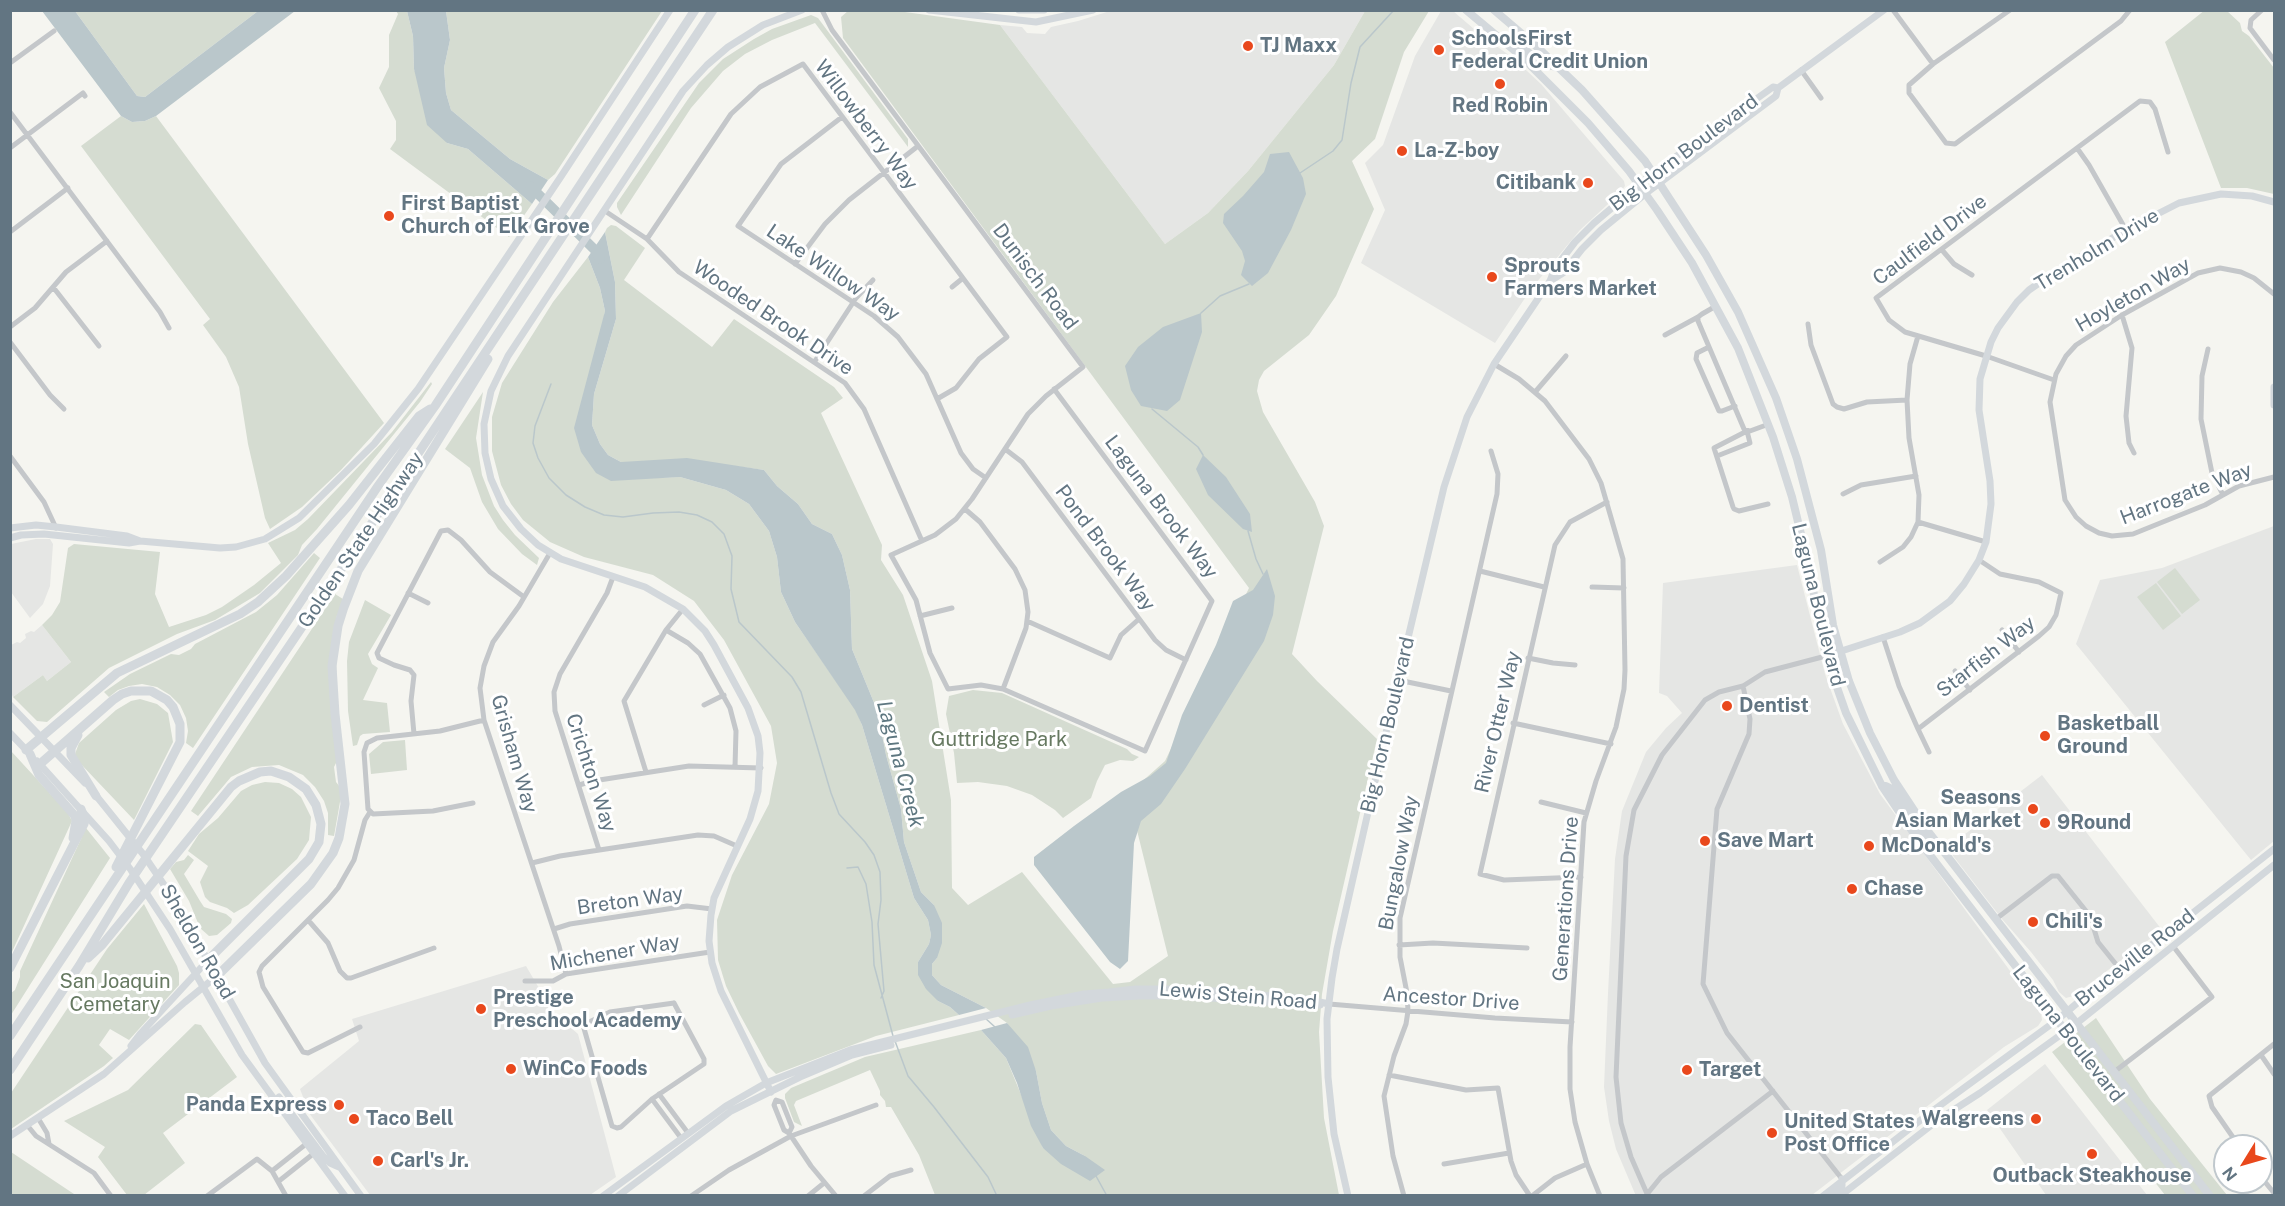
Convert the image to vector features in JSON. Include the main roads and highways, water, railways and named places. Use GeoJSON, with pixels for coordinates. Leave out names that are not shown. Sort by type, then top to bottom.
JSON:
{"type":"FeatureCollection","features":[{"type":"Feature","properties":{"kind":"highway","name":"Golden State Highway"},"geometry":{"type":"LineString","coordinates":[[10,1036],[378,486],[435,406],[695,10]]}},
{"type":"Feature","properties":{"kind":"highway","name":"Golden State Highway"},"geometry":{"type":"LineString","coordinates":[[10,1070],[79,966],[129,883],[710,15],[717,10]]}},
{"type":"Feature","properties":{"kind":"highway"},"geometry":{"type":"LineString","coordinates":[[218,975],[311,884],[333,853],[339,838],[345,804],[332,666],[338,626],[344,607],[358,572],[454,417],[516,306]]}},
{"type":"Feature","properties":{"kind":"highway"},"geometry":{"type":"LineString","coordinates":[[71,847],[75,816],[39,775],[28,752],[112,676],[240,614],[265,596],[286,576],[349,505],[419,416],[435,406]]}},
{"type":"Feature","properties":{"kind":"highway"},"geometry":{"type":"LineString","coordinates":[[40,764],[113,699],[131,691],[151,691],[167,700],[180,723],[180,742],[96,906]]}},
{"type":"Feature","properties":{"kind":"highway"},"geometry":{"type":"LineString","coordinates":[[85,726],[71,748],[71,755],[96,796]]}},
{"type":"Feature","properties":{"kind":"highway"},"geometry":{"type":"LineString","coordinates":[[79,966],[102,945],[231,787],[260,772],[271,771],[289,777],[306,789],[316,805],[321,824],[319,842],[309,859],[209,959]]}},
{"type":"Feature","properties":{"kind":"highway"},"geometry":{"type":"LineString","coordinates":[[10,968],[84,825],[84,815],[81,809]]}},
{"type":"Feature","properties":{"kind":"main road","name":"Laguna Boulevard"},"geometry":{"type":"LineString","coordinates":[[1466,10],[1544,77],[1587,122],[1638,184],[1675,236],[1716,306],[1746,368],[1769,424],[1786,477],[1807,559],[1826,656],[1846,713],[1882,786],[1916,837],[2193,1196]]}},
{"type":"Feature","properties":{"kind":"main road","name":"Laguna Boulevard"},"geometry":{"type":"LineString","coordinates":[[1494,10],[1558,67],[1604,113],[1660,183],[1732,300],[1752,340],[1776,398],[1808,499],[1821,550],[1829,607],[1849,681],[1861,713],[1894,780],[1941,849],[2210,1196]]}},
{"type":"Feature","properties":{"kind":"main road"},"geometry":{"type":"LineString","coordinates":[[1506,43],[1516,43],[1545,65],[1558,67]]}},
{"type":"Feature","properties":{"kind":"main road"},"geometry":{"type":"LineString","coordinates":[[1882,786],[1892,789],[1932,846],[1941,849]]}},
{"type":"Feature","properties":{"kind":"waterway"},"geometry":{"type":"LineString","coordinates":[[1300,173],[1333,151],[1342,140],[1351,83],[1360,47],[1394,10]]}},
{"type":"Feature","properties":{"kind":"waterway","name":"Laguna Creek"},"geometry":{"type":"LineString","coordinates":[[530,186],[596,251],[600,259]]}},
{"type":"Feature","properties":{"kind":"waterway"},"geometry":{"type":"LineString","coordinates":[[1201,313],[1220,296],[1249,284]]}},
{"type":"Feature","properties":{"kind":"waterway","name":"Laguna Creek"},"geometry":{"type":"LineString","coordinates":[[551,384],[535,426],[533,443],[549,478],[566,495],[604,515],[623,517],[679,512],[697,515],[712,522],[724,534],[732,556],[731,589],[739,622],[792,677],[801,692],[839,814],[865,842],[874,855],[880,872],[881,900],[878,924],[884,991],[881,998]]}},
{"type":"Feature","properties":{"kind":"waterway"},"geometry":{"type":"LineString","coordinates":[[1152,409],[1198,447],[1203,455]]}},
{"type":"Feature","properties":{"kind":"waterway"},"geometry":{"type":"LineString","coordinates":[[1248,531],[1263,574]]}},
{"type":"Feature","properties":{"kind":"waterway","name":"Laguna Creek"},"geometry":{"type":"LineString","coordinates":[[847,868],[858,867],[866,884],[872,922],[874,965],[893,1036]]}},
{"type":"Feature","properties":{"kind":"waterway","name":"Laguna Creek"},"geometry":{"type":"LineString","coordinates":[[985,1018],[995,1027]]}},
{"type":"Feature","properties":{"kind":"waterway","name":"Laguna Creek"},"geometry":{"type":"LineString","coordinates":[[895,1041],[908,1076],[988,1177],[997,1196]]}},
{"type":"Feature","properties":{"kind":"waterway","name":"Laguna Creek"},"geometry":{"type":"LineString","coordinates":[[1096,1176],[1107,1196]]}},
{"type":"Feature","properties":{"kind":"place","name":"TJ Maxx"},"geometry":{"type":"Point","coordinates":[1248,46]}},
{"type":"Feature","properties":{"kind":"place","name":"SchoolsFirst Federal Credit Union"},"geometry":{"type":"Point","coordinates":[1439,50]}},
{"type":"Feature","properties":{"kind":"place","name":"Red Robin"},"geometry":{"type":"Point","coordinates":[1500,84]}},
{"type":"Feature","properties":{"kind":"place","name":"La-Z-boy"},"geometry":{"type":"Point","coordinates":[1402,151]}},
{"type":"Feature","properties":{"kind":"place","name":"Citibank"},"geometry":{"type":"Point","coordinates":[1588,183]}},
{"type":"Feature","properties":{"kind":"place","name":"First Baptist Church of Elk Grove"},"geometry":{"type":"Point","coordinates":[389,216]}},
{"type":"Feature","properties":{"kind":"place","name":"Sprouts Farmers Market"},"geometry":{"type":"Point","coordinates":[1492,277]}},
{"type":"Feature","properties":{"kind":"place","name":"Dentist"},"geometry":{"type":"Point","coordinates":[1727,706]}},
{"type":"Feature","properties":{"kind":"place","name":"Basketball Ground"},"geometry":{"type":"Point","coordinates":[2045,736]}},
{"type":"Feature","properties":{"kind":"place","name":"Seasons Asian Market"},"geometry":{"type":"Point","coordinates":[2033,809]}},
{"type":"Feature","properties":{"kind":"place","name":"9Round"},"geometry":{"type":"Point","coordinates":[2045,823]}},
{"type":"Feature","properties":{"kind":"place","name":"Save Mart"},"geometry":{"type":"Point","coordinates":[1705,841]}},
{"type":"Feature","properties":{"kind":"place","name":"McDonald's"},"geometry":{"type":"Point","coordinates":[1869,846]}},
{"type":"Feature","properties":{"kind":"place","name":"Chase"},"geometry":{"type":"Point","coordinates":[1852,889]}},
{"type":"Feature","properties":{"kind":"place","name":"Chili's"},"geometry":{"type":"Point","coordinates":[2033,922]}},
{"type":"Feature","properties":{"kind":"place","name":"Prestige Preschool Academy"},"geometry":{"type":"Point","coordinates":[481,1009]}},
{"type":"Feature","properties":{"kind":"place","name":"WinCo Foods"},"geometry":{"type":"Point","coordinates":[511,1069]}},
{"type":"Feature","properties":{"kind":"place","name":"Target"},"geometry":{"type":"Point","coordinates":[1687,1070]}},
{"type":"Feature","properties":{"kind":"place","name":"Panda Express"},"geometry":{"type":"Point","coordinates":[339,1105]}},
{"type":"Feature","properties":{"kind":"place","name":"Taco Bell"},"geometry":{"type":"Point","coordinates":[354,1119]}},
{"type":"Feature","properties":{"kind":"place","name":"Walgreens"},"geometry":{"type":"Point","coordinates":[2036,1119]}},
{"type":"Feature","properties":{"kind":"place","name":"United States Post Office"},"geometry":{"type":"Point","coordinates":[1772,1133]}},
{"type":"Feature","properties":{"kind":"place","name":"Outback Steakhouse"},"geometry":{"type":"Point","coordinates":[2092,1154]}},
{"type":"Feature","properties":{"kind":"place","name":"Carl's Jr."},"geometry":{"type":"Point","coordinates":[378,1161]}},
{"type":"Feature","properties":{"kind":"park label","name":"Guttridge Park"},"geometry":{"type":"Point","coordinates":[999,740]}},
{"type":"Feature","properties":{"kind":"park label","name":"San Joaquin Cemetary"},"geometry":{"type":"Point","coordinates":[115,994]}}]}
